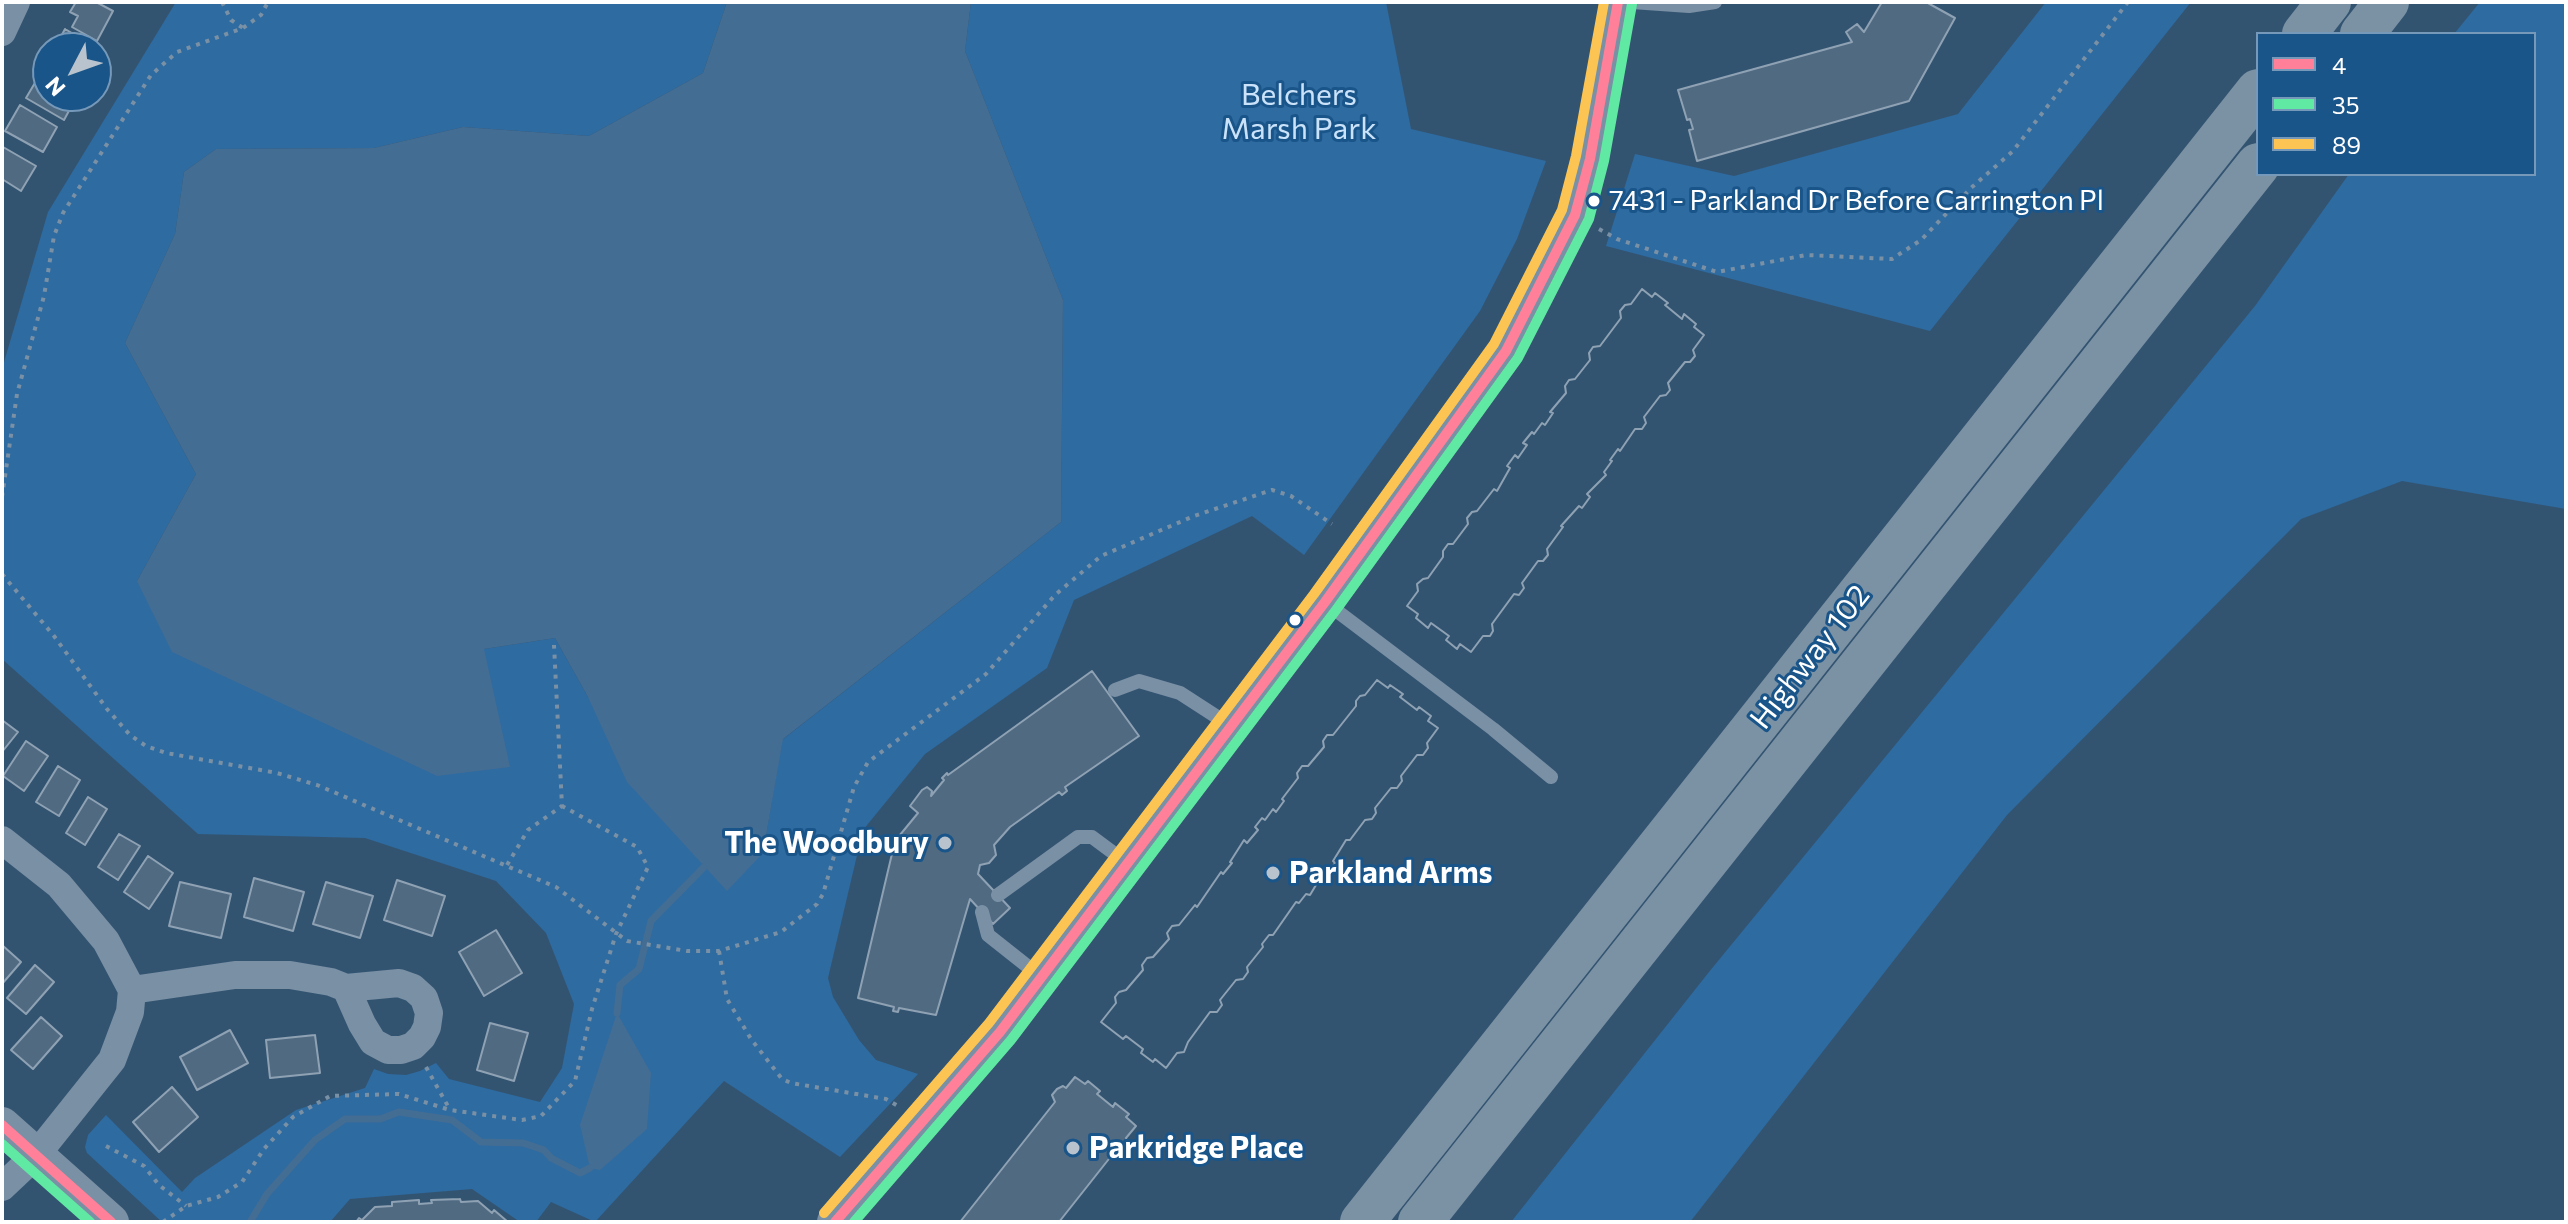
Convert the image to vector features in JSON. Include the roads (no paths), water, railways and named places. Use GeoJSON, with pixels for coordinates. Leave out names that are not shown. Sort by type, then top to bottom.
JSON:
{"type":"FeatureCollection","features":[{"type":"Feature","properties":{"kind":"highway"},"geometry":{"type":"LineString","coordinates":[[2306,32],[2329,2]]}},
{"type":"Feature","properties":{"kind":"highway"},"geometry":{"type":"LineString","coordinates":[[2364,32],[2387,2]]}},
{"type":"Feature","properties":{"kind":"highway","name":"Highway 102"},"geometry":{"type":"LineString","coordinates":[[1362,1222],[2256,94]]}},
{"type":"Feature","properties":{"kind":"highway","name":"Highway 102"},"geometry":{"type":"LineString","coordinates":[[1420,1222],[2256,168]]}},
{"type":"Feature","properties":{"kind":"street"},"geometry":{"type":"LineString","coordinates":[[2,32],[16,2]]}},
{"type":"Feature","properties":{"kind":"street"},"geometry":{"type":"LineString","coordinates":[[835,1222],[1000,1032],[1325,602],[1506,351],[1575,215],[1590,159],[1618,2]]}},
{"type":"Feature","properties":{"kind":"street"},"geometry":{"type":"LineString","coordinates":[[2,840],[59,885],[106,941],[132,990],[130,1012],[112,1060],[37,1154],[2,1187]]}},
{"type":"Feature","properties":{"kind":"street"},"geometry":{"type":"LineString","coordinates":[[132,990],[235,975],[290,975],[331,982],[346,988],[399,983],[413,988],[424,998],[429,1013],[427,1027],[413,1046],[388,1050],[373,1042],[346,988]]}},
{"type":"Feature","properties":{"kind":"street"},"geometry":{"type":"LineString","coordinates":[[2,1125],[111,1222]]}},
{"type":"Feature","properties":{"kind":"lane"},"geometry":{"type":"LineString","coordinates":[[1632,2],[1689,6],[1715,2]]}},
{"type":"Feature","properties":{"kind":"lane"},"geometry":{"type":"LineString","coordinates":[[1325,602],[1493,729],[1551,777]]}},
{"type":"Feature","properties":{"kind":"lane"},"geometry":{"type":"LineString","coordinates":[[1115,690],[1139,681],[1180,693],[1231,726]]}},
{"type":"Feature","properties":{"kind":"lane"},"geometry":{"type":"LineString","coordinates":[[998,895],[1078,837],[1092,837],[1127,863]]}},
{"type":"Feature","properties":{"kind":"lane"},"geometry":{"type":"LineString","coordinates":[[982,912],[988,935],[1041,977]]}},
{"type":"Feature","properties":{"kind":"waterway"},"geometry":{"type":"LineString","coordinates":[[617,1013],[620,985],[639,969],[651,921],[704,867]]}},
{"type":"Feature","properties":{"kind":"waterway"},"geometry":{"type":"LineString","coordinates":[[250,1222],[267,1194],[315,1140],[345,1119],[380,1119],[399,1112],[452,1120],[481,1142],[523,1143],[544,1150],[551,1158],[580,1173],[590,1168]]}},
{"type":"Feature","properties":{"kind":"place","name":"7431 - Parkland Dr Before Carrington Pl"},"geometry":{"type":"Point","coordinates":[1594,201]}},
{"type":"Feature","properties":{"kind":"place","name":"The Woodbury"},"geometry":{"type":"Point","coordinates":[945,843]}},
{"type":"Feature","properties":{"kind":"place","name":"Parkland Arms"},"geometry":{"type":"Point","coordinates":[1273,873]}},
{"type":"Feature","properties":{"kind":"place","name":"Parkridge Place"},"geometry":{"type":"Point","coordinates":[1073,1148]}},
{"type":"Feature","properties":{"kind":"park label","name":"Belchers Marsh Park"},"geometry":{"type":"Point","coordinates":[1299,112]}}]}
